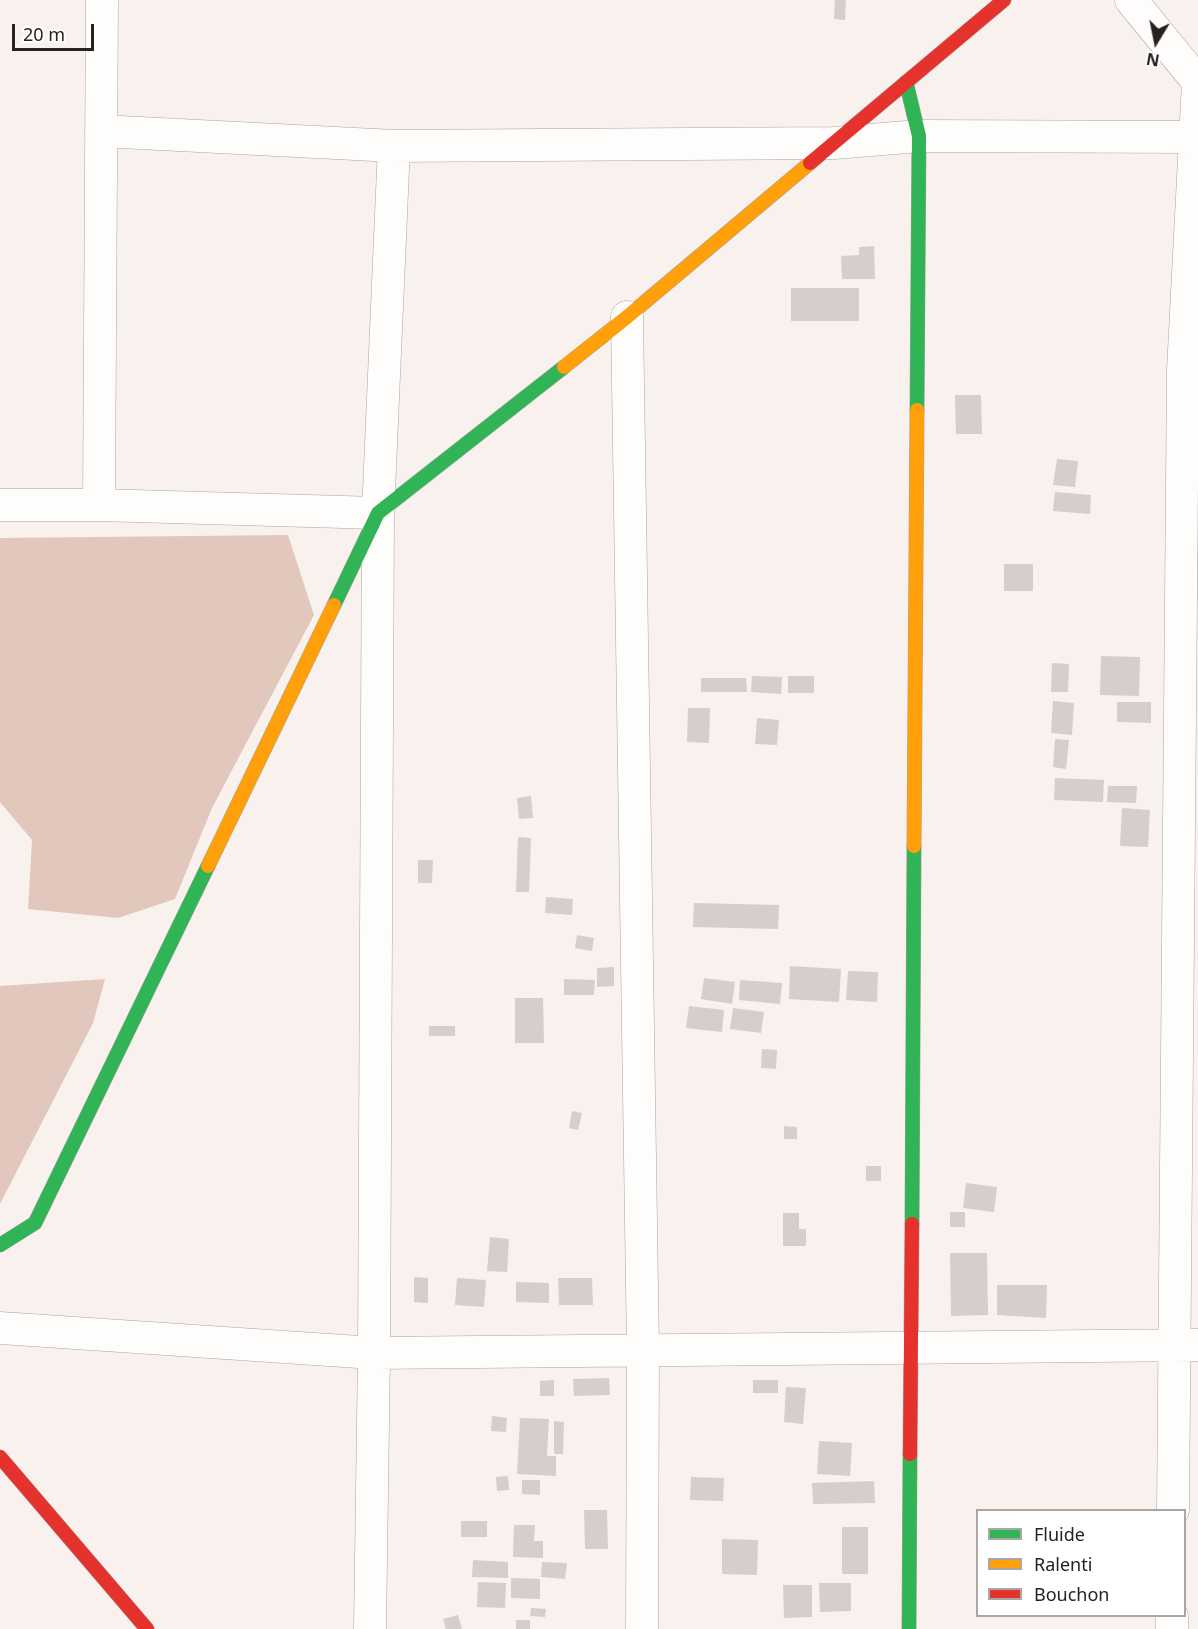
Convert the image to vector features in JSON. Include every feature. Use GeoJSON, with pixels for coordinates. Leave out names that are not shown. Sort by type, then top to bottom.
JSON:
{"type":"FeatureCollection","features":[{"type":"Feature","properties":{"kind":"street"},"geometry":{"type":"LineString","coordinates":[[99,505],[102,0]]}},
{"type":"Feature","properties":{"kind":"street"},"geometry":{"type":"LineString","coordinates":[[0,1245],[35,1223],[378,513],[627,317],[1004,0]]}},
{"type":"Feature","properties":{"kind":"street"},"geometry":{"type":"LineString","coordinates":[[1131,0],[1198,82],[1194,240],[1183,370],[1189,623],[1186,1345],[1173,1509]]}},
{"type":"Feature","properties":{"kind":"street"},"geometry":{"type":"LineString","coordinates":[[906,82],[919,136],[909,1629]]}},
{"type":"Feature","properties":{"kind":"street"},"geometry":{"type":"LineString","coordinates":[[101,131],[394,146],[834,143],[919,136],[1196,137]]}},
{"type":"Feature","properties":{"kind":"street"},"geometry":{"type":"LineString","coordinates":[[370,1629],[374,1353],[378,513],[394,146]]}},
{"type":"Feature","properties":{"kind":"street"},"geometry":{"type":"LineString","coordinates":[[627,317],[643,1351],[642,1629]]}},
{"type":"Feature","properties":{"kind":"street"},"geometry":{"type":"LineString","coordinates":[[0,506],[99,505],[378,513]]}},
{"type":"Feature","properties":{"kind":"street"},"geometry":{"type":"LineString","coordinates":[[0,1328],[374,1353],[1186,1345]]}},
{"type":"Feature","properties":{"kind":"street"},"geometry":{"type":"LineString","coordinates":[[0,1457],[147,1629]]}},
{"type":"Feature","properties":{"kind":"shaded area"},"geometry":{"type":"Polygon","coordinates":[[[288,535],[314,615],[212,808],[175,899],[118,918],[28,909],[32,840],[0,802],[0,538],[288,535]]]}},
{"type":"Feature","properties":{"kind":"shaded area"},"geometry":{"type":"Polygon","coordinates":[[[105,979],[93,1023],[0,1204],[0,986],[105,979]]]}},
{"type":"Feature","properties":{"kind":"building"},"geometry":{"type":"Polygon","coordinates":[[[835,0],[846,0],[845,20],[834,19],[835,0]]]}},
{"type":"Feature","properties":{"kind":"building"},"geometry":{"type":"Polygon","coordinates":[[[874,246],[875,279],[842,279],[841,256],[859,255],[859,247],[874,246]]]}},
{"type":"Feature","properties":{"kind":"building"},"geometry":{"type":"Polygon","coordinates":[[[791,288],[859,288],[859,321],[791,321],[791,288]]]}},
{"type":"Feature","properties":{"kind":"building"},"geometry":{"type":"Polygon","coordinates":[[[955,395],[981,395],[982,434],[956,434],[955,395]]]}},
{"type":"Feature","properties":{"kind":"building"},"geometry":{"type":"Polygon","coordinates":[[[1057,459],[1078,461],[1075,487],[1053,485],[1057,459]]]}},
{"type":"Feature","properties":{"kind":"building"},"geometry":{"type":"Polygon","coordinates":[[[1055,492],[1091,495],[1090,514],[1053,511],[1055,492]]]}},
{"type":"Feature","properties":{"kind":"building"},"geometry":{"type":"Polygon","coordinates":[[[1004,564],[1033,564],[1033,591],[1004,591],[1004,564]]]}},
{"type":"Feature","properties":{"kind":"building"},"geometry":{"type":"Polygon","coordinates":[[[1101,656],[1140,657],[1139,696],[1100,695],[1101,656]]]}},
{"type":"Feature","properties":{"kind":"building"},"geometry":{"type":"Polygon","coordinates":[[[1052,663],[1069,664],[1068,692],[1051,692],[1052,663]]]}},
{"type":"Feature","properties":{"kind":"building"},"geometry":{"type":"Polygon","coordinates":[[[752,676],[782,677],[781,694],[751,692],[752,676]]]}},
{"type":"Feature","properties":{"kind":"building"},"geometry":{"type":"Polygon","coordinates":[[[788,676],[814,676],[814,693],[788,693],[788,676]]]}},
{"type":"Feature","properties":{"kind":"building"},"geometry":{"type":"Polygon","coordinates":[[[701,678],[746,678],[747,692],[701,692],[701,678]]]}},
{"type":"Feature","properties":{"kind":"building"},"geometry":{"type":"Polygon","coordinates":[[[1053,701],[1074,703],[1072,735],[1051,733],[1053,701]]]}},
{"type":"Feature","properties":{"kind":"building"},"geometry":{"type":"Polygon","coordinates":[[[1117,702],[1151,702],[1151,723],[1117,722],[1117,702]]]}},
{"type":"Feature","properties":{"kind":"building"},"geometry":{"type":"Polygon","coordinates":[[[688,708],[710,708],[709,743],[687,742],[688,708]]]}},
{"type":"Feature","properties":{"kind":"building"},"geometry":{"type":"Polygon","coordinates":[[[757,718],[779,720],[777,745],[755,744],[757,718]]]}},
{"type":"Feature","properties":{"kind":"building"},"geometry":{"type":"Polygon","coordinates":[[[1055,739],[1069,740],[1066,769],[1053,767],[1055,739]]]}},
{"type":"Feature","properties":{"kind":"building"},"geometry":{"type":"Polygon","coordinates":[[[1055,778],[1104,780],[1103,802],[1054,800],[1055,778]]]}},
{"type":"Feature","properties":{"kind":"building"},"geometry":{"type":"Polygon","coordinates":[[[1108,786],[1137,786],[1136,803],[1107,802],[1108,786]]]}},
{"type":"Feature","properties":{"kind":"building"},"geometry":{"type":"Polygon","coordinates":[[[531,796],[533,818],[519,819],[517,798],[531,796]]]}},
{"type":"Feature","properties":{"kind":"building"},"geometry":{"type":"Polygon","coordinates":[[[1122,808],[1150,810],[1148,847],[1120,846],[1122,808]]]}},
{"type":"Feature","properties":{"kind":"building"},"geometry":{"type":"Polygon","coordinates":[[[518,837],[531,838],[529,892],[516,892],[518,837]]]}},
{"type":"Feature","properties":{"kind":"building"},"geometry":{"type":"Polygon","coordinates":[[[418,860],[433,860],[432,883],[418,883],[418,860]]]}},
{"type":"Feature","properties":{"kind":"building"},"geometry":{"type":"Polygon","coordinates":[[[546,897],[573,899],[572,915],[545,913],[546,897]]]}},
{"type":"Feature","properties":{"kind":"building"},"geometry":{"type":"Polygon","coordinates":[[[694,903],[779,905],[778,929],[693,927],[694,903]]]}},
{"type":"Feature","properties":{"kind":"building"},"geometry":{"type":"Polygon","coordinates":[[[577,935],[594,938],[592,951],[575,948],[577,935]]]}},
{"type":"Feature","properties":{"kind":"building"},"geometry":{"type":"Polygon","coordinates":[[[790,966],[841,969],[839,1002],[789,999],[790,966]]]}},
{"type":"Feature","properties":{"kind":"building"},"geometry":{"type":"Polygon","coordinates":[[[614,967],[614,986],[597,987],[597,968],[614,967]]]}},
{"type":"Feature","properties":{"kind":"building"},"geometry":{"type":"Polygon","coordinates":[[[848,971],[878,972],[877,1002],[846,1000],[848,971]]]}},
{"type":"Feature","properties":{"kind":"building"},"geometry":{"type":"Polygon","coordinates":[[[704,978],[735,982],[732,1004],[701,999],[704,978]]]}},
{"type":"Feature","properties":{"kind":"building"},"geometry":{"type":"Polygon","coordinates":[[[564,979],[595,980],[594,995],[564,995],[564,979]]]}},
{"type":"Feature","properties":{"kind":"building"},"geometry":{"type":"Polygon","coordinates":[[[740,980],[782,983],[780,1004],[739,1000],[740,980]]]}},
{"type":"Feature","properties":{"kind":"building"},"geometry":{"type":"Polygon","coordinates":[[[515,998],[543,998],[544,1043],[515,1043],[515,998]]]}},
{"type":"Feature","properties":{"kind":"building"},"geometry":{"type":"Polygon","coordinates":[[[689,1006],[724,1010],[722,1032],[686,1028],[689,1006]]]}},
{"type":"Feature","properties":{"kind":"building"},"geometry":{"type":"Polygon","coordinates":[[[733,1008],[764,1012],[761,1033],[730,1029],[733,1008]]]}},
{"type":"Feature","properties":{"kind":"building"},"geometry":{"type":"Polygon","coordinates":[[[429,1026],[455,1026],[455,1036],[429,1036],[429,1026]]]}},
{"type":"Feature","properties":{"kind":"building"},"geometry":{"type":"Polygon","coordinates":[[[762,1049],[777,1050],[776,1069],[761,1068],[762,1049]]]}},
{"type":"Feature","properties":{"kind":"building"},"geometry":{"type":"Polygon","coordinates":[[[572,1111],[582,1113],[578,1130],[569,1128],[572,1111]]]}},
{"type":"Feature","properties":{"kind":"building"},"geometry":{"type":"Polygon","coordinates":[[[784,1126],[797,1127],[797,1139],[784,1139],[784,1126]]]}},
{"type":"Feature","properties":{"kind":"building"},"geometry":{"type":"Polygon","coordinates":[[[866,1166],[881,1166],[881,1181],[866,1181],[866,1166]]]}},
{"type":"Feature","properties":{"kind":"building"},"geometry":{"type":"Polygon","coordinates":[[[966,1183],[997,1187],[994,1212],[963,1208],[966,1183]]]}},
{"type":"Feature","properties":{"kind":"building"},"geometry":{"type":"Polygon","coordinates":[[[950,1212],[965,1212],[965,1227],[950,1227],[950,1212]]]}},
{"type":"Feature","properties":{"kind":"building"},"geometry":{"type":"Polygon","coordinates":[[[783,1213],[799,1213],[799,1229],[806,1229],[806,1246],[783,1246],[783,1213]]]}},
{"type":"Feature","properties":{"kind":"building"},"geometry":{"type":"Polygon","coordinates":[[[490,1237],[509,1239],[507,1272],[487,1271],[490,1237]]]}},
{"type":"Feature","properties":{"kind":"building"},"geometry":{"type":"Polygon","coordinates":[[[950,1253],[987,1253],[988,1315],[951,1316],[950,1253]]]}},
{"type":"Feature","properties":{"kind":"building"},"geometry":{"type":"Polygon","coordinates":[[[414,1277],[428,1278],[428,1303],[414,1302],[414,1277]]]}},
{"type":"Feature","properties":{"kind":"building"},"geometry":{"type":"Polygon","coordinates":[[[457,1278],[486,1280],[484,1307],[455,1305],[457,1278]]]}},
{"type":"Feature","properties":{"kind":"building"},"geometry":{"type":"Polygon","coordinates":[[[558,1278],[592,1278],[593,1305],[559,1305],[558,1278]]]}},
{"type":"Feature","properties":{"kind":"building"},"geometry":{"type":"Polygon","coordinates":[[[516,1282],[549,1283],[549,1303],[516,1302],[516,1282]]]}},
{"type":"Feature","properties":{"kind":"building"},"geometry":{"type":"Polygon","coordinates":[[[997,1285],[1047,1285],[1046,1318],[997,1315],[997,1285]]]}},
{"type":"Feature","properties":{"kind":"building"},"geometry":{"type":"Polygon","coordinates":[[[609,1378],[610,1395],[574,1396],[573,1379],[609,1378]]]}},
{"type":"Feature","properties":{"kind":"building"},"geometry":{"type":"Polygon","coordinates":[[[554,1380],[554,1396],[540,1396],[540,1381],[554,1380]]]}},
{"type":"Feature","properties":{"kind":"building"},"geometry":{"type":"Polygon","coordinates":[[[753,1380],[778,1380],[778,1393],[753,1393],[753,1380]]]}},
{"type":"Feature","properties":{"kind":"building"},"geometry":{"type":"Polygon","coordinates":[[[786,1387],[806,1388],[803,1424],[784,1422],[786,1387]]]}},
{"type":"Feature","properties":{"kind":"building"},"geometry":{"type":"Polygon","coordinates":[[[492,1416],[507,1418],[506,1432],[491,1431],[492,1416]]]}},
{"type":"Feature","properties":{"kind":"building"},"geometry":{"type":"Polygon","coordinates":[[[520,1418],[549,1419],[547,1456],[556,1456],[556,1476],[517,1474],[520,1418]]]}},
{"type":"Feature","properties":{"kind":"building"},"geometry":{"type":"Polygon","coordinates":[[[554,1421],[564,1422],[563,1454],[554,1454],[554,1421]]]}},
{"type":"Feature","properties":{"kind":"building"},"geometry":{"type":"Polygon","coordinates":[[[819,1441],[852,1443],[850,1476],[817,1474],[819,1441]]]}},
{"type":"Feature","properties":{"kind":"building"},"geometry":{"type":"Polygon","coordinates":[[[508,1476],[509,1490],[497,1491],[496,1477],[508,1476]]]}},
{"type":"Feature","properties":{"kind":"building"},"geometry":{"type":"Polygon","coordinates":[[[691,1477],[724,1478],[723,1501],[690,1500],[691,1477]]]}},
{"type":"Feature","properties":{"kind":"building"},"geometry":{"type":"Polygon","coordinates":[[[522,1480],[540,1480],[540,1495],[522,1494],[522,1480]]]}},
{"type":"Feature","properties":{"kind":"building"},"geometry":{"type":"Polygon","coordinates":[[[874,1481],[875,1503],[813,1504],[812,1483],[874,1481]]]}},
{"type":"Feature","properties":{"kind":"building"},"geometry":{"type":"Polygon","coordinates":[[[584,1510],[607,1510],[608,1549],[585,1549],[584,1510]]]}},
{"type":"Feature","properties":{"kind":"building"},"geometry":{"type":"Polygon","coordinates":[[[461,1521],[487,1521],[487,1537],[461,1537],[461,1521]]]}},
{"type":"Feature","properties":{"kind":"building"},"geometry":{"type":"Polygon","coordinates":[[[514,1525],[535,1525],[534,1541],[543,1541],[543,1558],[513,1557],[514,1525]]]}},
{"type":"Feature","properties":{"kind":"building"},"geometry":{"type":"Polygon","coordinates":[[[842,1527],[868,1527],[868,1574],[842,1574],[842,1527]]]}},
{"type":"Feature","properties":{"kind":"building"},"geometry":{"type":"Polygon","coordinates":[[[722,1539],[758,1540],[757,1575],[722,1574],[722,1539]]]}},
{"type":"Feature","properties":{"kind":"building"},"geometry":{"type":"Polygon","coordinates":[[[473,1560],[508,1562],[508,1578],[472,1577],[473,1560]]]}},
{"type":"Feature","properties":{"kind":"building"},"geometry":{"type":"Polygon","coordinates":[[[542,1562],[567,1563],[565,1579],[541,1577],[542,1562]]]}},
{"type":"Feature","properties":{"kind":"building"},"geometry":{"type":"Polygon","coordinates":[[[511,1578],[540,1579],[540,1599],[511,1598],[511,1578]]]}},
{"type":"Feature","properties":{"kind":"building"},"geometry":{"type":"Polygon","coordinates":[[[478,1582],[506,1583],[505,1608],[477,1607],[478,1582]]]}},
{"type":"Feature","properties":{"kind":"building"},"geometry":{"type":"Polygon","coordinates":[[[819,1583],[851,1583],[851,1611],[820,1612],[819,1583]]]}},
{"type":"Feature","properties":{"kind":"building"},"geometry":{"type":"Polygon","coordinates":[[[783,1585],[812,1585],[812,1617],[784,1618],[783,1585]]]}},
{"type":"Feature","properties":{"kind":"building"},"geometry":{"type":"Polygon","coordinates":[[[531,1608],[546,1609],[545,1617],[530,1616],[531,1608]]]}},
{"type":"Feature","properties":{"kind":"building"},"geometry":{"type":"Polygon","coordinates":[[[458,1615],[462,1629],[446,1629],[443,1619],[458,1615]]]}},
{"type":"Feature","properties":{"kind":"building"},"geometry":{"type":"Polygon","coordinates":[[[516,1620],[530,1620],[530,1629],[516,1629],[516,1620]]]}},
{"type":"Feature","properties":{"kind":"traffic: fast"},"geometry":{"type":"LineString","coordinates":[[906,82],[919,136],[917,410]]}},
{"type":"Feature","properties":{"kind":"traffic: fast"},"geometry":{"type":"LineString","coordinates":[[334,605],[378,513],[564,367]]}},
{"type":"Feature","properties":{"kind":"traffic: fast"},"geometry":{"type":"LineString","coordinates":[[912,1224],[914,846]]}},
{"type":"Feature","properties":{"kind":"traffic: fast"},"geometry":{"type":"LineString","coordinates":[[0,1245],[35,1223],[208,866]]}},
{"type":"Feature","properties":{"kind":"traffic: fast"},"geometry":{"type":"LineString","coordinates":[[909,1629],[910,1454]]}},
{"type":"Feature","properties":{"kind":"traffic: slow"},"geometry":{"type":"LineString","coordinates":[[564,367],[810,163]]}},
{"type":"Feature","properties":{"kind":"traffic: slow"},"geometry":{"type":"LineString","coordinates":[[914,846],[917,410]]}},
{"type":"Feature","properties":{"kind":"traffic: slow"},"geometry":{"type":"LineString","coordinates":[[208,866],[334,605]]}},
{"type":"Feature","properties":{"kind":"traffic: jam"},"geometry":{"type":"LineString","coordinates":[[810,163],[1004,0]]}},
{"type":"Feature","properties":{"kind":"traffic: jam"},"geometry":{"type":"LineString","coordinates":[[910,1454],[912,1224]]}},
{"type":"Feature","properties":{"kind":"traffic: jam"},"geometry":{"type":"LineString","coordinates":[[0,1457],[147,1629]]}}]}
